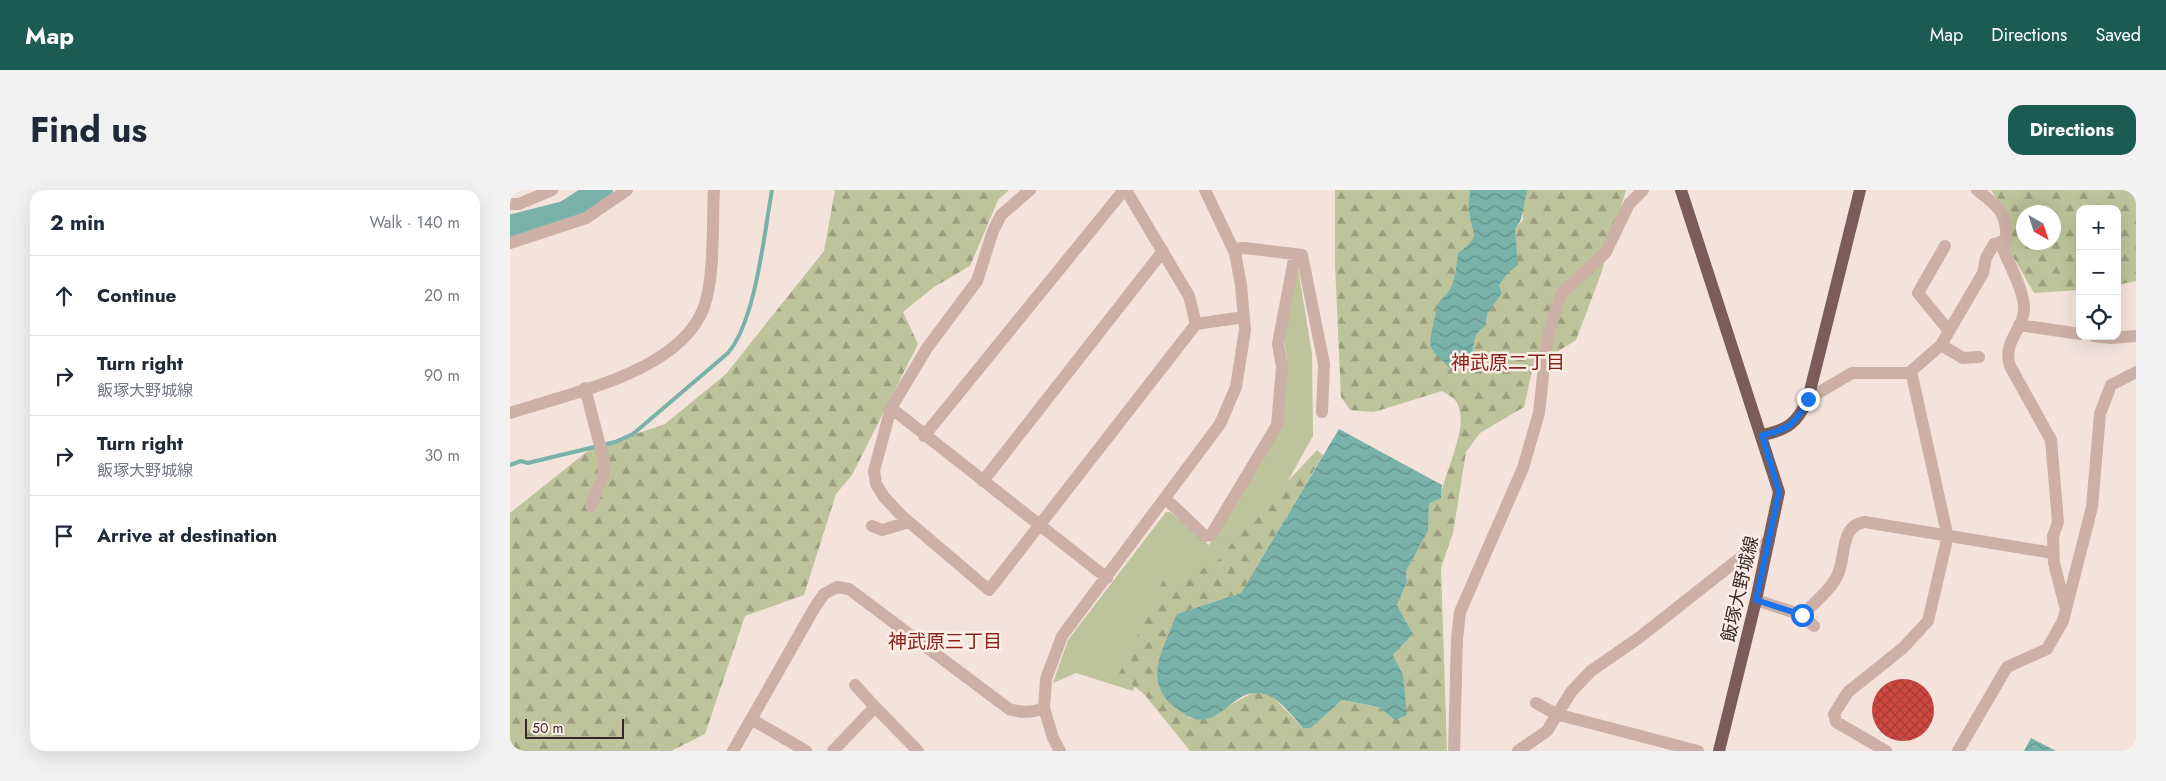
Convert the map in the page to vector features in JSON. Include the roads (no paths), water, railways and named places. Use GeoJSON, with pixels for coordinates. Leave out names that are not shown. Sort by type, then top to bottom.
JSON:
{"type":"FeatureCollection","features":[{"type":"Feature","properties":{"kind":"main road","name":"飯塚大野城線"},"geometry":{"type":"LineString","coordinates":[[1681,190],[1779,492],[1756,600],[1719,751]]}},
{"type":"Feature","properties":{"kind":"main road"},"geometry":{"type":"LineString","coordinates":[[1762,435],[1781,431],[1799,417],[1808,399],[1860,190]]}},
{"type":"Feature","properties":{"kind":"street"},"geometry":{"type":"LineString","coordinates":[[510,204],[519,204],[552,190]]}},
{"type":"Feature","properties":{"kind":"street"},"geometry":{"type":"LineString","coordinates":[[510,243],[586,218],[627,190]]}},
{"type":"Feature","properties":{"kind":"street"},"geometry":{"type":"LineString","coordinates":[[510,413],[624,376],[667,352],[691,332],[704,308],[709,286],[714,190]]}},
{"type":"Feature","properties":{"kind":"street"},"geometry":{"type":"LineString","coordinates":[[1030,190],[1001,215],[993,231],[978,281],[927,348],[891,408],[874,471],[876,484],[884,497],[986,595],[1196,324],[1244,317]]}},
{"type":"Feature","properties":{"kind":"street"},"geometry":{"type":"LineString","coordinates":[[924,436],[1125,190],[1189,296],[1196,324]]}},
{"type":"Feature","properties":{"kind":"street"},"geometry":{"type":"LineString","coordinates":[[1060,751],[1053,738],[1044,708],[1046,679],[1062,636],[1166,499],[1224,416],[1236,387],[1245,330],[1241,286],[1233,249],[1205,190]]}},
{"type":"Feature","properties":{"kind":"street"},"geometry":{"type":"LineString","coordinates":[[1454,751],[1457,639],[1460,612],[1523,468],[1540,413],[1547,338],[1561,294],[1606,252],[1629,204],[1643,190]]}},
{"type":"Feature","properties":{"kind":"street"},"geometry":{"type":"LineString","coordinates":[[1808,399],[1852,373],[1909,373],[1941,345],[1983,273],[1986,258],[1994,244],[2006,242],[2007,226],[2003,215],[1998,207],[1976,190]]}},
{"type":"Feature","properties":{"kind":"street"},"geometry":{"type":"LineString","coordinates":[[2000,242],[2022,296],[2024,308],[2019,325],[2008,346],[2007,357],[2050,440],[2058,522],[2053,536],[2054,563],[2067,612]]}},
{"type":"Feature","properties":{"kind":"street"},"geometry":{"type":"LineString","coordinates":[[1945,246],[1918,293],[1949,331]]}},
{"type":"Feature","properties":{"kind":"street"},"geometry":{"type":"LineString","coordinates":[[1233,249],[1245,248],[1302,255],[1324,364],[1322,412]]}},
{"type":"Feature","properties":{"kind":"street"},"geometry":{"type":"LineString","coordinates":[[983,480],[1163,251]]}},
{"type":"Feature","properties":{"kind":"street"},"geometry":{"type":"LineString","coordinates":[[1166,499],[1205,536],[1211,535],[1277,424],[1282,367],[1278,344],[1295,254]]}},
{"type":"Feature","properties":{"kind":"street"},"geometry":{"type":"LineString","coordinates":[[2019,325],[2076,333]]}},
{"type":"Feature","properties":{"kind":"street"},"geometry":{"type":"LineString","coordinates":[[2121,337],[2136,336]]}},
{"type":"Feature","properties":{"kind":"street"},"geometry":{"type":"LineString","coordinates":[[1941,345],[1963,358],[1979,357]]}},
{"type":"Feature","properties":{"kind":"street"},"geometry":{"type":"LineString","coordinates":[[1886,751],[1836,722],[1834,714],[1848,692],[1903,648],[1928,621],[1946,536],[1911,371]]}},
{"type":"Feature","properties":{"kind":"street"},"geometry":{"type":"LineString","coordinates":[[1958,751],[2007,667],[2047,649],[2067,612],[2092,507],[2100,414],[2111,385],[2136,372]]}},
{"type":"Feature","properties":{"kind":"street"},"geometry":{"type":"LineString","coordinates":[[585,388],[604,461],[603,475],[591,506]]}},
{"type":"Feature","properties":{"kind":"street"},"geometry":{"type":"LineString","coordinates":[[891,408],[924,436],[1041,524],[1107,578]]}},
{"type":"Feature","properties":{"kind":"street"},"geometry":{"type":"LineString","coordinates":[[872,526],[882,530],[909,522]]}},
{"type":"Feature","properties":{"kind":"street"},"geometry":{"type":"LineString","coordinates":[[1802,615],[1837,578],[1848,533],[1858,523],[1865,522],[2054,554]]}},
{"type":"Feature","properties":{"kind":"street"},"geometry":{"type":"LineString","coordinates":[[1518,751],[1547,731],[1571,692],[1591,671],[1640,637],[1745,554],[1769,541]]}},
{"type":"Feature","properties":{"kind":"street"},"geometry":{"type":"LineString","coordinates":[[733,751],[815,607],[824,594],[837,587],[849,589],[1008,709],[1020,712],[1044,708]]}},
{"type":"Feature","properties":{"kind":"street"},"geometry":{"type":"LineString","coordinates":[[1756,600],[1802,615],[1814,626]]}},
{"type":"Feature","properties":{"kind":"street"},"geometry":{"type":"LineString","coordinates":[[855,685],[918,751]]}},
{"type":"Feature","properties":{"kind":"street"},"geometry":{"type":"LineString","coordinates":[[1536,703],[1556,714],[1698,751]]}},
{"type":"Feature","properties":{"kind":"street"},"geometry":{"type":"LineString","coordinates":[[834,751],[875,707]]}},
{"type":"Feature","properties":{"kind":"street"},"geometry":{"type":"LineString","coordinates":[[751,719],[806,751]]}},
{"type":"Feature","properties":{"kind":"water"},"geometry":{"type":"Polygon","coordinates":[[[1470,190],[1528,190],[1521,220],[1515,229],[1518,265],[1509,272],[1499,285],[1502,293],[1487,314],[1486,326],[1481,329],[1474,341],[1471,361],[1457,371],[1449,368],[1434,353],[1430,343],[1440,300],[1449,290],[1454,279],[1458,253],[1473,238],[1474,234],[1469,208],[1470,190]]]}},
{"type":"Feature","properties":{"kind":"water"},"geometry":{"type":"Polygon","coordinates":[[[1339,429],[1442,485],[1441,498],[1429,504],[1428,531],[1406,571],[1407,582],[1397,605],[1413,634],[1393,655],[1403,675],[1407,715],[1395,720],[1379,707],[1342,700],[1311,728],[1303,728],[1276,700],[1270,696],[1255,693],[1242,697],[1212,717],[1197,719],[1186,715],[1166,699],[1160,688],[1157,676],[1158,664],[1177,614],[1241,593],[1339,429]]]}},
{"type":"Feature","properties":{"kind":"water"},"geometry":{"type":"Polygon","coordinates":[[[2031,738],[2056,751],[2024,751],[2031,738]]]}},
{"type":"Feature","properties":{"kind":"waterway"},"geometry":{"type":"LineString","coordinates":[[510,227],[565,213],[601,190]]}},
{"type":"Feature","properties":{"kind":"waterway"},"geometry":{"type":"LineString","coordinates":[[510,465],[521,461],[528,463],[615,442],[633,434],[728,353],[738,338],[752,299],[758,276],[772,190]]}},
{"type":"Feature","properties":{"kind":"district","name":"神武原二丁目"},"geometry":{"type":"Point","coordinates":[1508,362]}},
{"type":"Feature","properties":{"kind":"district","name":"神武原三丁目"},"geometry":{"type":"Point","coordinates":[945,641]}}]}
